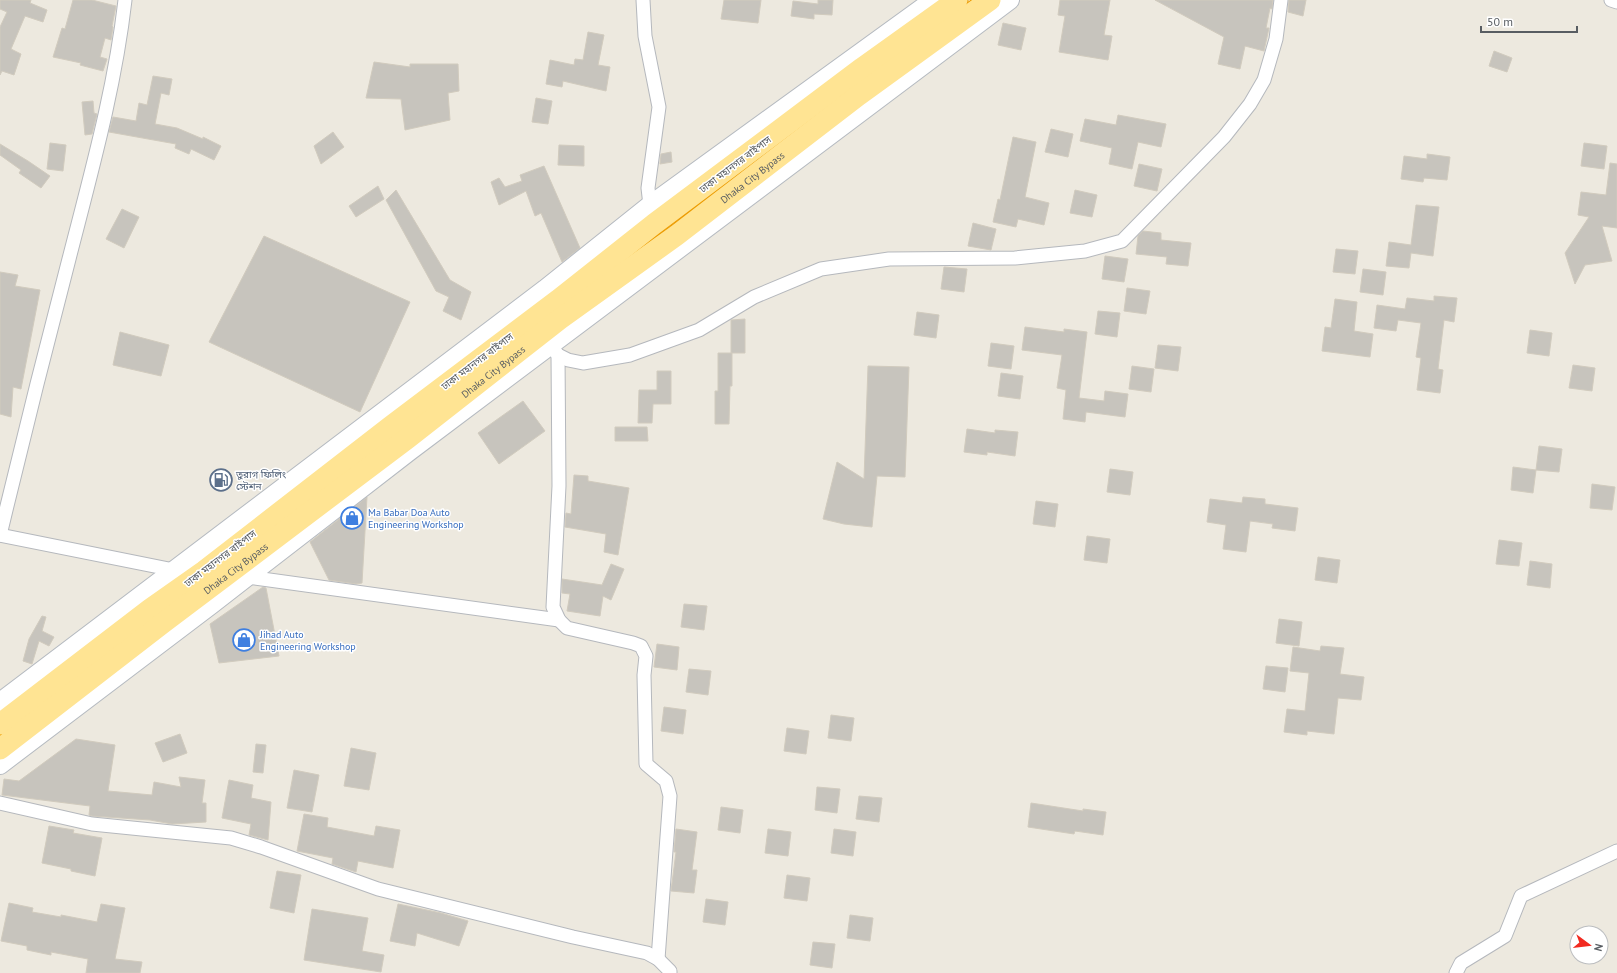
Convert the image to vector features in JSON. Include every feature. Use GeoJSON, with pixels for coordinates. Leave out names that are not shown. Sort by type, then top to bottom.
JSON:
{"type":"FeatureCollection","features":[{"type":"Feature","properties":{"kind":"highway","name":"ঢাকা মহানগর বাইপাস"},"geometry":{"type":"LineString","coordinates":[[0,724],[150,609],[204,571],[391,426],[558,300],[654,224],[862,68],[957,0]]}},
{"type":"Feature","properties":{"kind":"highway","name":"Dhaka City Bypass"},"geometry":{"type":"LineString","coordinates":[[0,749],[162,623],[218,583],[408,438],[560,319],[677,235],[859,95],[990,0]]}},
{"type":"Feature","properties":{"kind":"main road"},"geometry":{"type":"LineString","coordinates":[[0,702],[545,289],[650,205],[933,0]]}},
{"type":"Feature","properties":{"kind":"main road"},"geometry":{"type":"LineString","coordinates":[[0,765],[248,577],[410,451],[555,351],[1010,0]]}},
{"type":"Feature","properties":{"kind":"street"},"geometry":{"type":"LineString","coordinates":[[125,0],[120,44],[106,114],[0,535],[174,570]]}},
{"type":"Feature","properties":{"kind":"street"},"geometry":{"type":"LineString","coordinates":[[643,0],[645,36],[659,107],[648,188],[650,205]]}},
{"type":"Feature","properties":{"kind":"street"},"geometry":{"type":"LineString","coordinates":[[555,351],[568,360],[583,363],[630,355],[699,330],[754,297],[821,269],[889,259],[1015,258],[1085,252],[1122,241],[1224,137],[1250,104],[1264,80],[1276,39],[1281,0]]}},
{"type":"Feature","properties":{"kind":"street"},"geometry":{"type":"LineString","coordinates":[[1611,0],[1617,2]]}},
{"type":"Feature","properties":{"kind":"street"},"geometry":{"type":"LineString","coordinates":[[555,351],[559,486],[552,607],[559,620],[567,628],[633,642],[641,646],[646,656],[644,675],[646,764],[666,782],[670,796],[658,959]]}},
{"type":"Feature","properties":{"kind":"street"},"geometry":{"type":"LineString","coordinates":[[248,577],[559,620]]}},
{"type":"Feature","properties":{"kind":"street"},"geometry":{"type":"LineString","coordinates":[[0,803],[92,824],[231,838],[261,847],[378,890],[573,937],[647,953],[658,959],[670,971],[670,973]]}},
{"type":"Feature","properties":{"kind":"street"},"geometry":{"type":"LineString","coordinates":[[1456,973],[1461,963],[1505,936],[1521,896],[1617,851]]}},
{"type":"Feature","properties":{"kind":"building"},"geometry":{"type":"Polygon","coordinates":[[[0,0],[31,0],[30,3],[47,10],[43,22],[25,16],[11,49],[21,54],[14,75],[2,71],[0,75],[0,27],[7,12],[0,9],[0,0]]]}},
{"type":"Feature","properties":{"kind":"building"},"geometry":{"type":"Polygon","coordinates":[[[73,0],[92,0],[116,6],[111,40],[105,38],[100,57],[107,59],[103,71],[80,65],[81,63],[53,57],[62,28],[65,29],[73,0]]]}},
{"type":"Feature","properties":{"kind":"building"},"geometry":{"type":"Polygon","coordinates":[[[724,0],[761,0],[758,23],[721,19],[724,0]]]}},
{"type":"Feature","properties":{"kind":"building"},"geometry":{"type":"Polygon","coordinates":[[[818,0],[833,0],[832,15],[814,14],[814,19],[791,16],[793,1],[818,4],[818,0]]]}},
{"type":"Feature","properties":{"kind":"building"},"geometry":{"type":"Polygon","coordinates":[[[1060,0],[1110,0],[1104,35],[1112,36],[1108,60],[1059,52],[1065,16],[1058,15],[1060,0]]]}},
{"type":"Feature","properties":{"kind":"building"},"geometry":{"type":"Polygon","coordinates":[[[1155,0],[1273,0],[1272,9],[1270,8],[1266,28],[1269,28],[1264,51],[1245,46],[1240,69],[1218,64],[1224,37],[1155,0]]]}},
{"type":"Feature","properties":{"kind":"building"},"geometry":{"type":"Polygon","coordinates":[[[1289,0],[1306,0],[1303,16],[1288,12],[1289,0]]]}},
{"type":"Feature","properties":{"kind":"building"},"geometry":{"type":"Polygon","coordinates":[[[1003,23],[1026,28],[1021,50],[998,45],[1003,23]]]}},
{"type":"Feature","properties":{"kind":"building"},"geometry":{"type":"Polygon","coordinates":[[[588,32],[604,35],[598,65],[610,67],[606,91],[563,81],[562,87],[546,84],[550,60],[574,65],[575,59],[583,60],[588,32]]]}},
{"type":"Feature","properties":{"kind":"building"},"geometry":{"type":"Polygon","coordinates":[[[1494,51],[1512,58],[1507,72],[1489,66],[1494,51]]]}},
{"type":"Feature","properties":{"kind":"building"},"geometry":{"type":"Polygon","coordinates":[[[374,62],[410,67],[410,64],[458,64],[459,91],[448,93],[450,120],[405,130],[401,99],[366,98],[374,62]]]}},
{"type":"Feature","properties":{"kind":"building"},"geometry":{"type":"Polygon","coordinates":[[[153,76],[172,79],[169,95],[161,93],[155,124],[177,128],[203,139],[203,137],[221,146],[214,160],[191,149],[189,154],[175,148],[176,144],[109,132],[113,117],[136,121],[139,103],[147,105],[153,76]]]}},
{"type":"Feature","properties":{"kind":"building"},"geometry":{"type":"Polygon","coordinates":[[[536,98],[552,101],[548,124],[532,122],[536,98]]]}},
{"type":"Feature","properties":{"kind":"building"},"geometry":{"type":"Polygon","coordinates":[[[93,101],[94,113],[97,114],[92,134],[85,135],[82,102],[93,101]]]}},
{"type":"Feature","properties":{"kind":"building"},"geometry":{"type":"Polygon","coordinates":[[[1118,115],[1166,124],[1161,147],[1138,142],[1132,169],[1109,164],[1112,148],[1080,141],[1085,119],[1116,125],[1118,115]]]}},
{"type":"Feature","properties":{"kind":"building"},"geometry":{"type":"Polygon","coordinates":[[[1051,129],[1073,134],[1068,157],[1045,152],[1051,129]]]}},
{"type":"Feature","properties":{"kind":"building"},"geometry":{"type":"Polygon","coordinates":[[[333,132],[344,147],[321,164],[314,146],[333,132]]]}},
{"type":"Feature","properties":{"kind":"building"},"geometry":{"type":"Polygon","coordinates":[[[1013,137],[1036,142],[1025,197],[1049,203],[1044,225],[1018,219],[1016,227],[993,222],[998,199],[1000,200],[1013,137]]]}},
{"type":"Feature","properties":{"kind":"building"},"geometry":{"type":"Polygon","coordinates":[[[50,143],[66,145],[63,171],[47,169],[50,143]]]}},
{"type":"Feature","properties":{"kind":"building"},"geometry":{"type":"Polygon","coordinates":[[[1584,143],[1607,146],[1604,169],[1581,166],[1584,143]]]}},
{"type":"Feature","properties":{"kind":"building"},"geometry":{"type":"Polygon","coordinates":[[[0,144],[50,176],[41,188],[19,173],[21,170],[0,155],[0,144]]]}},
{"type":"Feature","properties":{"kind":"building"},"geometry":{"type":"Polygon","coordinates":[[[559,145],[584,146],[584,166],[558,165],[559,145]]]}},
{"type":"Feature","properties":{"kind":"building"},"geometry":{"type":"Polygon","coordinates":[[[671,152],[672,162],[660,164],[661,154],[671,152]]]}},
{"type":"Feature","properties":{"kind":"building"},"geometry":{"type":"Polygon","coordinates":[[[1427,154],[1450,157],[1447,180],[1424,178],[1423,182],[1401,179],[1404,156],[1427,159],[1427,154]]]}},
{"type":"Feature","properties":{"kind":"building"},"geometry":{"type":"Polygon","coordinates":[[[1610,163],[1617,164],[1617,228],[1602,226],[1612,261],[1585,265],[1575,284],[1565,253],[1589,217],[1578,215],[1581,192],[1606,195],[1610,163]]]}},
{"type":"Feature","properties":{"kind":"building"},"geometry":{"type":"Polygon","coordinates":[[[1139,164],[1162,169],[1157,191],[1134,186],[1139,164]]]}},
{"type":"Feature","properties":{"kind":"building"},"geometry":{"type":"Polygon","coordinates":[[[544,166],[580,248],[562,262],[541,213],[535,216],[526,191],[499,205],[491,182],[499,178],[505,187],[522,181],[520,175],[544,166]]]}},
{"type":"Feature","properties":{"kind":"building"},"geometry":{"type":"Polygon","coordinates":[[[378,186],[384,199],[356,217],[349,206],[378,186]]]}},
{"type":"Feature","properties":{"kind":"building"},"geometry":{"type":"Polygon","coordinates":[[[396,190],[450,280],[471,292],[461,320],[443,311],[449,297],[436,291],[386,200],[396,190]]]}},
{"type":"Feature","properties":{"kind":"building"},"geometry":{"type":"Polygon","coordinates":[[[1075,190],[1097,195],[1092,217],[1070,213],[1075,190]]]}},
{"type":"Feature","properties":{"kind":"building"},"geometry":{"type":"Polygon","coordinates":[[[1416,205],[1439,207],[1433,256],[1411,253],[1409,268],[1386,266],[1389,242],[1411,245],[1416,205]]]}},
{"type":"Feature","properties":{"kind":"building"},"geometry":{"type":"Polygon","coordinates":[[[122,209],[139,217],[124,248],[106,239],[122,209]]]}},
{"type":"Feature","properties":{"kind":"building"},"geometry":{"type":"Polygon","coordinates":[[[973,223],[996,229],[991,250],[968,246],[973,223]]]}},
{"type":"Feature","properties":{"kind":"building"},"geometry":{"type":"Polygon","coordinates":[[[1143,231],[1161,233],[1161,240],[1191,243],[1188,266],[1166,264],[1167,257],[1136,254],[1138,236],[1143,231]]]}},
{"type":"Feature","properties":{"kind":"building"},"geometry":{"type":"Polygon","coordinates":[[[264,236],[410,302],[360,412],[209,342],[264,236]]]}},
{"type":"Feature","properties":{"kind":"building"},"geometry":{"type":"Polygon","coordinates":[[[1336,249],[1358,251],[1355,274],[1333,272],[1336,249]]]}},
{"type":"Feature","properties":{"kind":"building"},"geometry":{"type":"Polygon","coordinates":[[[1105,256],[1128,259],[1124,282],[1102,279],[1105,256]]]}},
{"type":"Feature","properties":{"kind":"building"},"geometry":{"type":"Polygon","coordinates":[[[944,267],[967,269],[964,292],[941,289],[944,267]]]}},
{"type":"Feature","properties":{"kind":"building"},"geometry":{"type":"Polygon","coordinates":[[[1363,269],[1386,272],[1383,295],[1360,292],[1363,269]]]}},
{"type":"Feature","properties":{"kind":"building"},"geometry":{"type":"Polygon","coordinates":[[[0,272],[18,275],[15,286],[40,290],[21,389],[13,387],[11,417],[0,414],[0,272]]]}},
{"type":"Feature","properties":{"kind":"building"},"geometry":{"type":"Polygon","coordinates":[[[1127,288],[1150,291],[1146,314],[1124,311],[1127,288]]]}},
{"type":"Feature","properties":{"kind":"building"},"geometry":{"type":"Polygon","coordinates":[[[1434,296],[1457,298],[1454,322],[1444,320],[1438,369],[1443,370],[1440,393],[1417,390],[1421,358],[1416,357],[1421,323],[1398,320],[1396,331],[1374,328],[1377,305],[1405,309],[1407,298],[1434,301],[1434,296]]]}},
{"type":"Feature","properties":{"kind":"building"},"geometry":{"type":"Polygon","coordinates":[[[1335,299],[1357,302],[1354,331],[1373,334],[1370,357],[1322,351],[1325,327],[1331,328],[1335,299]]]}},
{"type":"Feature","properties":{"kind":"building"},"geometry":{"type":"Polygon","coordinates":[[[1098,311],[1120,313],[1117,337],[1095,334],[1098,311]]]}},
{"type":"Feature","properties":{"kind":"building"},"geometry":{"type":"Polygon","coordinates":[[[917,312],[939,315],[936,338],[914,335],[917,312]]]}},
{"type":"Feature","properties":{"kind":"building"},"geometry":{"type":"Polygon","coordinates":[[[745,319],[745,353],[731,353],[731,320],[745,319]]]}},
{"type":"Feature","properties":{"kind":"building"},"geometry":{"type":"Polygon","coordinates":[[[1025,327],[1064,332],[1064,329],[1087,332],[1079,398],[1104,401],[1105,391],[1128,394],[1125,417],[1086,412],[1085,422],[1063,419],[1066,390],[1057,388],[1062,355],[1022,350],[1025,327]]]}},
{"type":"Feature","properties":{"kind":"building"},"geometry":{"type":"Polygon","coordinates":[[[1530,330],[1552,333],[1549,356],[1527,353],[1530,330]]]}},
{"type":"Feature","properties":{"kind":"building"},"geometry":{"type":"Polygon","coordinates":[[[120,332],[169,345],[161,376],[113,365],[120,332]]]}},
{"type":"Feature","properties":{"kind":"building"},"geometry":{"type":"Polygon","coordinates":[[[991,343],[1014,346],[1011,369],[988,366],[991,343]]]}},
{"type":"Feature","properties":{"kind":"building"},"geometry":{"type":"Polygon","coordinates":[[[1158,345],[1181,347],[1178,371],[1155,368],[1158,345]]]}},
{"type":"Feature","properties":{"kind":"building"},"geometry":{"type":"Polygon","coordinates":[[[718,353],[732,353],[732,386],[730,386],[729,424],[715,424],[715,391],[718,391],[718,353]]]}},
{"type":"Feature","properties":{"kind":"building"},"geometry":{"type":"Polygon","coordinates":[[[1573,365],[1595,368],[1592,391],[1569,388],[1573,365]]]}},
{"type":"Feature","properties":{"kind":"building"},"geometry":{"type":"Polygon","coordinates":[[[868,366],[909,367],[905,477],[877,476],[872,527],[844,524],[823,519],[837,462],[864,479],[868,366]]]}},
{"type":"Feature","properties":{"kind":"building"},"geometry":{"type":"Polygon","coordinates":[[[1132,366],[1154,369],[1151,392],[1129,389],[1132,366]]]}},
{"type":"Feature","properties":{"kind":"building"},"geometry":{"type":"Polygon","coordinates":[[[657,371],[671,371],[671,404],[653,404],[652,423],[638,423],[639,390],[657,390],[657,371]]]}},
{"type":"Feature","properties":{"kind":"building"},"geometry":{"type":"Polygon","coordinates":[[[1001,373],[1023,376],[1020,399],[998,396],[1001,373]]]}},
{"type":"Feature","properties":{"kind":"building"},"geometry":{"type":"Polygon","coordinates":[[[523,401],[545,431],[499,464],[478,433],[523,401]]]}},
{"type":"Feature","properties":{"kind":"building"},"geometry":{"type":"Polygon","coordinates":[[[615,427],[647,427],[648,441],[615,441],[615,427]]]}},
{"type":"Feature","properties":{"kind":"building"},"geometry":{"type":"Polygon","coordinates":[[[967,429],[995,433],[995,430],[1018,432],[1015,456],[987,452],[987,455],[964,452],[967,429]]]}},
{"type":"Feature","properties":{"kind":"building"},"geometry":{"type":"Polygon","coordinates":[[[1539,446],[1562,449],[1559,472],[1536,470],[1539,446]]]}},
{"type":"Feature","properties":{"kind":"building"},"geometry":{"type":"Polygon","coordinates":[[[1513,467],[1536,470],[1533,493],[1511,490],[1513,467]]]}},
{"type":"Feature","properties":{"kind":"building"},"geometry":{"type":"Polygon","coordinates":[[[1110,469],[1133,472],[1130,495],[1107,492],[1110,469]]]}},
{"type":"Feature","properties":{"kind":"building"},"geometry":{"type":"Polygon","coordinates":[[[574,475],[588,476],[588,481],[629,488],[618,555],[604,552],[606,534],[565,527],[566,513],[571,514],[574,475]]]}},
{"type":"Feature","properties":{"kind":"building"},"geometry":{"type":"Polygon","coordinates":[[[1592,484],[1615,487],[1612,510],[1590,508],[1592,484]]]}},
{"type":"Feature","properties":{"kind":"building","name":"Ma Babar Doa Auto Engineering Workshop"},"geometry":{"type":"Polygon","coordinates":[[[367,497],[362,583],[356,584],[329,580],[310,542],[367,497]]]}},
{"type":"Feature","properties":{"kind":"building"},"geometry":{"type":"Polygon","coordinates":[[[1243,497],[1265,499],[1265,504],[1298,508],[1295,531],[1272,528],[1273,524],[1250,521],[1246,552],[1223,549],[1226,525],[1207,522],[1210,499],[1242,503],[1243,497]]]}},
{"type":"Feature","properties":{"kind":"building"},"geometry":{"type":"Polygon","coordinates":[[[1036,501],[1058,504],[1055,527],[1033,524],[1036,501]]]}},
{"type":"Feature","properties":{"kind":"building"},"geometry":{"type":"Polygon","coordinates":[[[1087,536],[1110,539],[1107,563],[1084,560],[1087,536]]]}},
{"type":"Feature","properties":{"kind":"building"},"geometry":{"type":"Polygon","coordinates":[[[1499,540],[1522,543],[1519,566],[1496,564],[1499,540]]]}},
{"type":"Feature","properties":{"kind":"building"},"geometry":{"type":"Polygon","coordinates":[[[1318,557],[1340,560],[1337,583],[1315,580],[1318,557]]]}},
{"type":"Feature","properties":{"kind":"building"},"geometry":{"type":"Polygon","coordinates":[[[1530,561],[1552,564],[1550,588],[1527,585],[1530,561]]]}},
{"type":"Feature","properties":{"kind":"building"},"geometry":{"type":"Polygon","coordinates":[[[611,564],[624,569],[611,600],[603,596],[600,616],[567,611],[570,594],[562,593],[562,579],[602,585],[611,564]]]}},
{"type":"Feature","properties":{"kind":"building","name":"Jihad Auto Engineering Workshop"},"geometry":{"type":"Polygon","coordinates":[[[263,587],[266,588],[279,656],[219,663],[210,624],[263,587]]]}},
{"type":"Feature","properties":{"kind":"building"},"geometry":{"type":"Polygon","coordinates":[[[684,604],[707,606],[704,630],[681,627],[684,604]]]}},
{"type":"Feature","properties":{"kind":"building"},"geometry":{"type":"Polygon","coordinates":[[[42,616],[46,617],[42,631],[54,637],[49,646],[39,641],[32,664],[23,661],[29,639],[42,616]]]}},
{"type":"Feature","properties":{"kind":"building"},"geometry":{"type":"Polygon","coordinates":[[[1279,619],[1302,622],[1299,646],[1276,643],[1279,619]]]}},
{"type":"Feature","properties":{"kind":"building"},"geometry":{"type":"Polygon","coordinates":[[[657,644],[679,647],[677,670],[654,667],[657,644]]]}},
{"type":"Feature","properties":{"kind":"building"},"geometry":{"type":"Polygon","coordinates":[[[1321,646],[1344,648],[1340,674],[1364,677],[1361,700],[1338,698],[1334,734],[1307,731],[1307,735],[1284,732],[1287,709],[1305,711],[1309,673],[1290,671],[1293,647],[1320,651],[1321,646]]]}},
{"type":"Feature","properties":{"kind":"building"},"geometry":{"type":"Polygon","coordinates":[[[1266,666],[1288,668],[1285,692],[1263,689],[1266,666]]]}},
{"type":"Feature","properties":{"kind":"building"},"geometry":{"type":"Polygon","coordinates":[[[689,669],[711,671],[708,695],[686,692],[689,669]]]}},
{"type":"Feature","properties":{"kind":"building"},"geometry":{"type":"Polygon","coordinates":[[[664,707],[686,710],[683,734],[661,731],[664,707]]]}},
{"type":"Feature","properties":{"kind":"building"},"geometry":{"type":"Polygon","coordinates":[[[831,715],[854,718],[851,741],[828,738],[831,715]]]}},
{"type":"Feature","properties":{"kind":"building"},"geometry":{"type":"Polygon","coordinates":[[[787,728],[809,731],[806,754],[784,751],[787,728]]]}},
{"type":"Feature","properties":{"kind":"building"},"geometry":{"type":"Polygon","coordinates":[[[180,734],[187,753],[163,762],[155,743],[180,734]]]}},
{"type":"Feature","properties":{"kind":"building"},"geometry":{"type":"Polygon","coordinates":[[[76,739],[115,745],[108,791],[152,795],[154,782],[181,787],[179,777],[205,780],[202,803],[206,803],[206,822],[172,824],[150,820],[92,816],[89,815],[90,806],[2,795],[4,779],[19,781],[76,739]]]}},
{"type":"Feature","properties":{"kind":"building"},"geometry":{"type":"Polygon","coordinates":[[[256,744],[266,745],[263,773],[253,772],[256,744]]]}},
{"type":"Feature","properties":{"kind":"building"},"geometry":{"type":"Polygon","coordinates":[[[351,748],[376,753],[369,790],[344,786],[351,748]]]}},
{"type":"Feature","properties":{"kind":"building"},"geometry":{"type":"Polygon","coordinates":[[[294,770],[319,775],[312,812],[287,808],[294,770]]]}},
{"type":"Feature","properties":{"kind":"building"},"geometry":{"type":"Polygon","coordinates":[[[229,780],[253,785],[251,798],[271,802],[268,840],[249,835],[251,824],[222,818],[229,780]]]}},
{"type":"Feature","properties":{"kind":"building"},"geometry":{"type":"Polygon","coordinates":[[[817,787],[840,789],[837,813],[815,810],[817,787]]]}},
{"type":"Feature","properties":{"kind":"building"},"geometry":{"type":"Polygon","coordinates":[[[859,796],[882,798],[879,822],[856,819],[859,796]]]}},
{"type":"Feature","properties":{"kind":"building"},"geometry":{"type":"Polygon","coordinates":[[[1031,803],[1083,811],[1083,809],[1106,812],[1103,835],[1075,831],[1074,834],[1028,827],[1031,803]]]}},
{"type":"Feature","properties":{"kind":"building"},"geometry":{"type":"Polygon","coordinates":[[[721,807],[743,810],[740,833],[718,830],[721,807]]]}},
{"type":"Feature","properties":{"kind":"building"},"geometry":{"type":"Polygon","coordinates":[[[304,814],[328,818],[327,827],[374,836],[376,826],[400,830],[393,868],[358,861],[356,872],[332,864],[333,858],[297,851],[304,814]]]}},
{"type":"Feature","properties":{"kind":"building"},"geometry":{"type":"Polygon","coordinates":[[[49,826],[74,830],[73,833],[102,838],[95,876],[42,863],[49,826]]]}},
{"type":"Feature","properties":{"kind":"building"},"geometry":{"type":"Polygon","coordinates":[[[676,829],[697,832],[692,870],[697,870],[694,893],[671,891],[676,852],[674,852],[676,829]]]}},
{"type":"Feature","properties":{"kind":"building"},"geometry":{"type":"Polygon","coordinates":[[[768,829],[791,832],[788,856],[765,853],[768,829]]]}},
{"type":"Feature","properties":{"kind":"building"},"geometry":{"type":"Polygon","coordinates":[[[834,829],[856,832],[853,856],[831,853],[834,829]]]}},
{"type":"Feature","properties":{"kind":"building"},"geometry":{"type":"Polygon","coordinates":[[[277,871],[301,875],[294,913],[270,908],[277,871]]]}},
{"type":"Feature","properties":{"kind":"building"},"geometry":{"type":"Polygon","coordinates":[[[787,875],[810,878],[807,901],[784,898],[787,875]]]}},
{"type":"Feature","properties":{"kind":"building"},"geometry":{"type":"Polygon","coordinates":[[[706,899],[728,902],[725,925],[703,922],[706,899]]]}},
{"type":"Feature","properties":{"kind":"building"},"geometry":{"type":"Polygon","coordinates":[[[9,903],[33,908],[32,912],[61,917],[61,915],[97,922],[101,904],[125,908],[115,959],[142,962],[140,973],[86,973],[88,959],[51,952],[51,955],[27,950],[27,946],[1,941],[9,903]]]}},
{"type":"Feature","properties":{"kind":"building"},"geometry":{"type":"Polygon","coordinates":[[[398,904],[441,913],[468,921],[459,946],[417,933],[415,946],[390,941],[398,904]]]}},
{"type":"Feature","properties":{"kind":"building"},"geometry":{"type":"Polygon","coordinates":[[[312,909],[368,918],[362,951],[384,955],[381,972],[304,960],[312,909]]]}},
{"type":"Feature","properties":{"kind":"building"},"geometry":{"type":"Polygon","coordinates":[[[850,915],[873,918],[870,941],[847,938],[850,915]]]}},
{"type":"Feature","properties":{"kind":"building"},"geometry":{"type":"Polygon","coordinates":[[[813,942],[835,944],[832,968],[810,965],[813,942]]]}},
{"type":"Feature","properties":{"kind":"place","name":"তুরাগ ফিলিং স্টেশন"},"geometry":{"type":"Point","coordinates":[221,480]}},
{"type":"Feature","properties":{"kind":"place","name":"Ma Babar Doa Auto Engineering Workshop"},"geometry":{"type":"Point","coordinates":[352,518]}},
{"type":"Feature","properties":{"kind":"place","name":"Jihad Auto Engineering Workshop"},"geometry":{"type":"Point","coordinates":[244,640]}}]}
